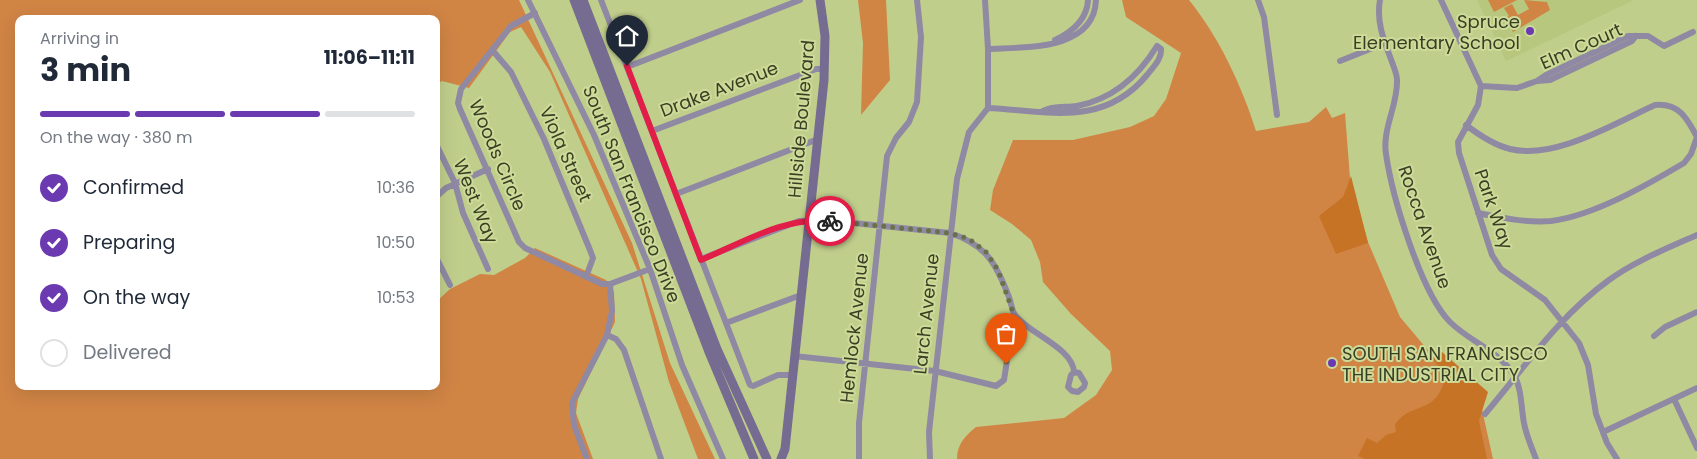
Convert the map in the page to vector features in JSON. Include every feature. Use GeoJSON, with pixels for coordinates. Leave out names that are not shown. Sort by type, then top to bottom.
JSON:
{"type":"FeatureCollection","features":[{"type":"Feature","properties":{"kind":"main road"},"geometry":{"type":"LineString","coordinates":[[574,0],[709,352],[754,459]]}},
{"type":"Feature","properties":{"kind":"main road"},"geometry":{"type":"LineString","coordinates":[[583,0],[717,349],[767,459]]}},
{"type":"Feature","properties":{"kind":"main road","name":"Hillside Boulevard"},"geometry":{"type":"LineString","coordinates":[[781,459],[785,449],[825,69],[825,36],[820,0]]}},
{"type":"Feature","properties":{"kind":"street","name":"South San Francisco Drive"},"geometry":{"type":"LineString","coordinates":[[528,0],[594,135],[650,269],[682,365],[723,459]]}},
{"type":"Feature","properties":{"kind":"street"},"geometry":{"type":"LineString","coordinates":[[627,66],[800,0]]}},
{"type":"Feature","properties":{"kind":"street","name":"Hemlock Avenue"},"geometry":{"type":"LineString","coordinates":[[859,459],[859,423],[887,156],[896,138],[910,122],[917,102],[921,37],[917,0]]}},
{"type":"Feature","properties":{"kind":"street"},"geometry":{"type":"LineString","coordinates":[[986,0],[988,108],[1043,111],[1049,114],[1068,115],[1097,109],[1124,95],[1142,81],[1160,58],[1162,53],[1159,46],[1156,46],[1136,76],[1114,92],[1101,99],[1074,107],[1049,108],[1043,111]]}},
{"type":"Feature","properties":{"kind":"street"},"geometry":{"type":"LineString","coordinates":[[1050,43],[1068,34],[1077,25],[1084,15],[1088,0]]}},
{"type":"Feature","properties":{"kind":"street"},"geometry":{"type":"LineString","coordinates":[[988,49],[1020,48],[1070,39],[1080,33],[1091,20],[1096,0]]}},
{"type":"Feature","properties":{"kind":"street"},"geometry":{"type":"LineString","coordinates":[[1258,0],[1264,17],[1277,115]]}},
{"type":"Feature","properties":{"kind":"street","name":"Rocca Avenue"},"geometry":{"type":"LineString","coordinates":[[1380,0],[1378,10],[1380,28],[1397,78],[1397,96],[1390,117],[1385,151],[1390,178],[1424,283],[1451,324],[1502,360],[1515,377],[1522,400],[1524,425],[1536,459]]}},
{"type":"Feature","properties":{"kind":"street"},"geometry":{"type":"LineString","coordinates":[[1441,0],[1481,86]]}},
{"type":"Feature","properties":{"kind":"street"},"geometry":{"type":"LineString","coordinates":[[604,1],[627,66],[750,385],[753,386],[778,375],[792,375]]}},
{"type":"Feature","properties":{"kind":"street","name":"Woods Circle"},"geometry":{"type":"LineString","coordinates":[[535,13],[511,26],[462,89],[458,103],[519,242],[525,248],[586,277]]}},
{"type":"Feature","properties":{"kind":"street","name":"Elm Court"},"geometry":{"type":"LineString","coordinates":[[1481,86],[1517,88],[1537,81],[1628,36],[1648,36],[1664,46],[1693,32]]}},
{"type":"Feature","properties":{"kind":"street"},"geometry":{"type":"LineString","coordinates":[[1340,61],[1385,43]]}},
{"type":"Feature","properties":{"kind":"street","name":"Viola Street"},"geometry":{"type":"LineString","coordinates":[[493,50],[511,72],[544,139],[590,250],[593,258],[586,277]]}},
{"type":"Feature","properties":{"kind":"street","name":"Drake Avenue"},"geometry":{"type":"LineString","coordinates":[[652,130],[816,69],[825,69]]}},
{"type":"Feature","properties":{"kind":"street"},"geometry":{"type":"LineString","coordinates":[[1136,76],[1142,81]]}},
{"type":"Feature","properties":{"kind":"street","name":"Park Way"},"geometry":{"type":"LineString","coordinates":[[1481,86],[1478,105],[1458,142],[1459,153],[1492,255],[1501,269],[1545,300],[1579,343],[1588,365],[1596,414],[1617,459]]}},
{"type":"Feature","properties":{"kind":"street"},"geometry":{"type":"LineString","coordinates":[[1466,125],[1482,137],[1510,149],[1532,150],[1560,147],[1655,105],[1664,104],[1674,107],[1685,115],[1697,137],[1691,154],[1684,164],[1584,214],[1550,221],[1514,220],[1478,213]]}},
{"type":"Feature","properties":{"kind":"street","name":"Larch Avenue"},"geometry":{"type":"LineString","coordinates":[[930,459],[929,432],[957,180],[969,132],[988,108]]}},
{"type":"Feature","properties":{"kind":"street"},"geometry":{"type":"LineString","coordinates":[[676,194],[818,139]]}},
{"type":"Feature","properties":{"kind":"street","name":"West Way"},"geometry":{"type":"LineString","coordinates":[[440,152],[455,183],[463,213],[488,269]]}},
{"type":"Feature","properties":{"kind":"street"},"geometry":{"type":"LineString","coordinates":[[440,193],[455,183],[488,169]]}},
{"type":"Feature","properties":{"kind":"street"},"geometry":{"type":"LineString","coordinates":[[701,260],[791,222],[809,220],[950,233],[969,239],[986,252],[998,270],[1014,315],[1004,380],[996,386],[935,371],[794,356]]}},
{"type":"Feature","properties":{"kind":"street"},"geometry":{"type":"LineString","coordinates":[[1485,414],[1562,321],[1609,280],[1644,259],[1697,235]]}},
{"type":"Feature","properties":{"kind":"street"},"geometry":{"type":"LineString","coordinates":[[440,266],[450,285]]}},
{"type":"Feature","properties":{"kind":"street"},"geometry":{"type":"LineString","coordinates":[[586,277],[602,284],[610,284],[650,269]]}},
{"type":"Feature","properties":{"kind":"street"},"geometry":{"type":"LineString","coordinates":[[587,459],[574,425],[572,403],[607,335],[612,311],[610,284]]}},
{"type":"Feature","properties":{"kind":"street"},"geometry":{"type":"LineString","coordinates":[[726,323],[801,295]]}},
{"type":"Feature","properties":{"kind":"street"},"geometry":{"type":"LineString","coordinates":[[1654,336],[1665,327],[1697,312]]}},
{"type":"Feature","properties":{"kind":"street"},"geometry":{"type":"LineString","coordinates":[[1014,315],[1062,352],[1074,366],[1074,372]]}},
{"type":"Feature","properties":{"kind":"street"},"geometry":{"type":"LineString","coordinates":[[607,335],[616,339],[624,350],[661,459]]}},
{"type":"Feature","properties":{"kind":"street"},"geometry":{"type":"LineString","coordinates":[[1603,432],[1697,388]]}},
{"type":"Feature","properties":{"kind":"street"},"geometry":{"type":"LineString","coordinates":[[1674,399],[1697,448]]}},
{"type":"Feature","properties":{"kind":"street","name":"Hillside Boulevard"},"geometry":{"type":"LineString","coordinates":[[785,449],[788,459]]}},
{"type":"Feature","properties":{"kind":"shaded area"},"geometry":{"type":"Polygon","coordinates":[[[0,0],[519,0],[632,243],[670,363],[715,459],[698,459],[669,382],[641,279],[550,72],[521,27],[510,32],[469,88],[442,81],[440,82],[440,15],[15,15],[15,390],[440,390],[440,298],[450,289],[480,274],[494,275],[525,258],[535,248],[606,280],[614,292],[615,322],[578,399],[576,413],[593,459],[0,459],[0,0]]]}},
{"type":"Feature","properties":{"kind":"shaded area"},"geometry":{"type":"Polygon","coordinates":[[[858,0],[886,0],[890,80],[861,115],[863,43],[858,0]]]}},
{"type":"Feature","properties":{"kind":"shaded area"},"geometry":{"type":"Polygon","coordinates":[[[1122,0],[1189,0],[1220,46],[1237,80],[1256,131],[1309,122],[1326,107],[1332,118],[1345,113],[1350,178],[1368,242],[1400,317],[1432,355],[1481,405],[1493,459],[957,459],[958,449],[962,441],[976,427],[1064,418],[1096,395],[1112,370],[1110,351],[1071,314],[1043,282],[1040,262],[1031,240],[1012,224],[990,210],[993,190],[1013,140],[1073,140],[1130,127],[1154,116],[1166,99],[1181,53],[1126,17],[1122,0]]]}},
{"type":"Feature","properties":{"kind":"shaded area","name":"Spruce Elementary School"},"geometry":{"type":"Polygon","coordinates":[[[1477,0],[1631,0],[1632,1],[1506,61],[1477,0]]]}},
{"type":"Feature","properties":{"kind":"shaded area"},"geometry":{"type":"Polygon","coordinates":[[[1488,0],[1517,0],[1494,12],[1488,0]]]}},
{"type":"Feature","properties":{"kind":"shaded area"},"geometry":{"type":"Polygon","coordinates":[[[1524,0],[1547,2],[1550,10],[1513,32],[1506,18],[1509,16],[1504,8],[1512,4],[1518,15],[1529,9],[1524,0]]]}},
{"type":"Feature","properties":{"kind":"shaded area"},"geometry":{"type":"Polygon","coordinates":[[[1351,176],[1368,243],[1336,254],[1319,216],[1343,197],[1351,176]]]}},
{"type":"Feature","properties":{"kind":"shaded area"},"geometry":{"type":"Polygon","coordinates":[[[1442,352],[1488,392],[1479,421],[1487,459],[1365,459],[1358,456],[1367,438],[1377,443],[1386,435],[1396,432],[1395,425],[1401,418],[1431,402],[1437,396],[1442,387],[1445,374],[1431,357],[1442,352]]]}},
{"type":"Feature","properties":{"kind":"way so far"},"geometry":{"type":"LineString","coordinates":[[830,221],[950,233],[969,239],[986,252],[998,270],[1011,301],[1014,315],[1006,364]]}},
{"type":"Feature","properties":{"kind":"place","name":"Spruce Elementary School"},"geometry":{"type":"Point","coordinates":[1530,31]}},
{"type":"Feature","properties":{"kind":"place","name":"SOUTH SAN FRANCISCO THE INDUSTRIAL CITY"},"geometry":{"type":"Point","coordinates":[1332,363]}},
{"type":"Feature","properties":{"kind":"route"},"geometry":{"type":"LineString","coordinates":[[627,66],[701,260],[791,222],[799,220],[830,221]]}}]}
